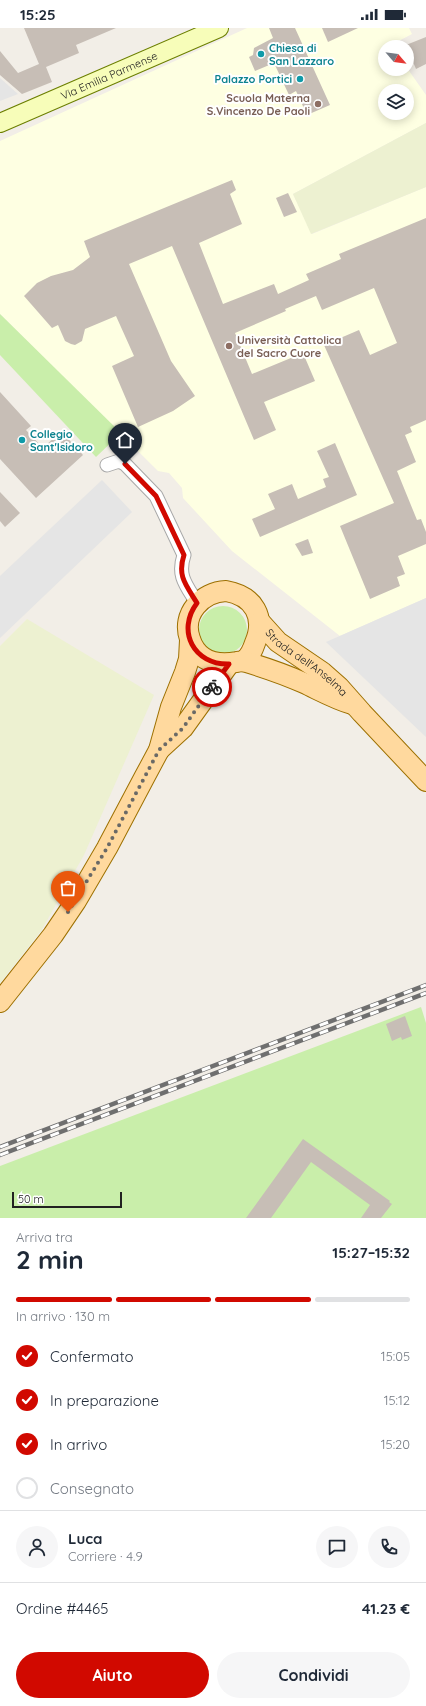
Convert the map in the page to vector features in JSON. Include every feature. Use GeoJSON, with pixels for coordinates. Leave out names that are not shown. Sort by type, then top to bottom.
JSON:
{"type":"FeatureCollection","features":[{"type":"Feature","properties":{"kind":"main road","name":"Via Emilia Parmense"},"geometry":{"type":"LineString","coordinates":[[0,123],[219,28]]}},
{"type":"Feature","properties":{"kind":"main road"},"geometry":{"type":"LineString","coordinates":[[0,1002],[53,935],[76,901],[107,848],[159,750],[171,707],[189,659],[190,640],[188,626],[190,615],[197,603],[207,596],[219,592],[234,593],[241,596],[252,604],[256,610],[260,622],[257,639],[252,650],[236,662],[183,728],[159,750]]}},
{"type":"Feature","properties":{"kind":"main road","name":"Strada dell'Anselma"},"geometry":{"type":"LineString","coordinates":[[260,622],[278,642],[322,672],[339,687],[352,704],[426,781]]}},
{"type":"Feature","properties":{"kind":"main road"},"geometry":{"type":"LineString","coordinates":[[190,640],[197,652],[207,660],[215,663],[236,662]]}},
{"type":"Feature","properties":{"kind":"main road","name":"Strada dell'Anselma"},"geometry":{"type":"LineString","coordinates":[[236,662],[279,673],[304,683],[334,698],[352,704]]}},
{"type":"Feature","properties":{"kind":"street"},"geometry":{"type":"LineString","coordinates":[[107,465],[119,461],[125,464],[156,496],[184,555],[180,573],[197,603]]}},
{"type":"Feature","properties":{"kind":"shaded area","name":"Università Cattolica del Sacro Cuore"},"geometry":{"type":"Polygon","coordinates":[[[247,28],[409,28],[412,34],[401,40],[378,40],[378,76],[413,76],[426,95],[426,123],[293,194],[312,234],[426,187],[426,598],[340,636],[232,551],[183,498],[182,488],[169,473],[158,471],[0,314],[0,141],[247,28]]]}},
{"type":"Feature","properties":{"kind":"shaded area"},"geometry":{"type":"Polygon","coordinates":[[[0,78],[18,94],[0,101],[0,78]]]}},
{"type":"Feature","properties":{"kind":"shaded area"},"geometry":{"type":"Polygon","coordinates":[[[426,123],[426,187],[311,234],[293,194],[426,123]]]}},
{"type":"Feature","properties":{"kind":"shaded area"},"geometry":{"type":"Polygon","coordinates":[[[102,480],[132,512],[0,638],[0,576],[102,480]]]}},
{"type":"Feature","properties":{"kind":"shaded area"},"geometry":{"type":"Polygon","coordinates":[[[426,598],[426,737],[326,642],[426,598]]]}},
{"type":"Feature","properties":{"kind":"shaded area"},"geometry":{"type":"Polygon","coordinates":[[[27,619],[154,695],[84,855],[41,931],[0,983],[0,646],[27,619]]]}},
{"type":"Feature","properties":{"kind":"green space"},"geometry":{"type":"Polygon","coordinates":[[[0,314],[121,433],[96,457],[0,355],[0,314]]]}},
{"type":"Feature","properties":{"kind":"green space"},"geometry":{"type":"Polygon","coordinates":[[[218,606],[228,606],[240,613],[247,625],[247,635],[240,647],[228,654],[218,654],[210,650],[203,643],[199,635],[199,625],[203,617],[210,610],[218,606]]]}},
{"type":"Feature","properties":{"kind":"green space"},"geometry":{"type":"Polygon","coordinates":[[[421,1007],[426,1023],[426,1218],[0,1218],[0,1166],[421,1007]]]}},
{"type":"Feature","properties":{"kind":"building"},"geometry":{"type":"Polygon","coordinates":[[[24,28],[116,28],[76,45],[79,53],[46,67],[52,82],[22,94],[0,75],[0,51],[18,73],[39,64],[24,28]]]}},
{"type":"Feature","properties":{"kind":"building","name":"Palazzo Portici"},"geometry":{"type":"Polygon","coordinates":[[[269,28],[295,28],[330,105],[307,115],[296,91],[289,95],[274,63],[255,71],[249,57],[253,55],[254,48],[273,38],[269,28]]]}},
{"type":"Feature","properties":{"kind":"building"},"geometry":{"type":"Polygon","coordinates":[[[322,28],[358,28],[328,42],[322,28]]]}},
{"type":"Feature","properties":{"kind":"building"},"geometry":{"type":"Polygon","coordinates":[[[426,37],[426,64],[416,69],[414,64],[414,42],[426,37]]]}},
{"type":"Feature","properties":{"kind":"building"},"geometry":{"type":"Polygon","coordinates":[[[232,180],[236,190],[230,194],[242,224],[199,243],[223,304],[274,284],[278,294],[309,280],[306,274],[341,259],[339,254],[426,218],[426,420],[410,427],[412,432],[405,435],[416,462],[397,471],[417,520],[421,519],[426,532],[426,544],[398,556],[405,574],[397,577],[400,586],[370,599],[340,526],[394,503],[324,345],[359,330],[370,355],[397,343],[374,288],[322,310],[316,296],[235,333],[252,374],[303,353],[315,381],[264,402],[276,430],[254,440],[172,246],[129,264],[171,361],[195,396],[173,411],[138,427],[112,366],[134,356],[116,316],[85,329],[82,341],[75,345],[65,341],[58,325],[52,328],[24,296],[37,283],[51,276],[73,270],[90,257],[84,241],[232,180]]]}},
{"type":"Feature","properties":{"kind":"building"},"geometry":{"type":"Polygon","coordinates":[[[288,193],[297,212],[284,217],[276,198],[288,193]]]}},
{"type":"Feature","properties":{"kind":"building","name":"Collegio Sant'Isidoro"},"geometry":{"type":"Polygon","coordinates":[[[0,392],[31,426],[26,430],[43,448],[61,431],[83,455],[36,498],[0,459],[0,392]]]}},
{"type":"Feature","properties":{"kind":"building"},"geometry":{"type":"Polygon","coordinates":[[[335,443],[357,495],[260,537],[252,519],[275,509],[268,494],[292,484],[298,499],[326,487],[323,479],[329,477],[317,451],[335,443]]]}},
{"type":"Feature","properties":{"kind":"building"},"geometry":{"type":"Polygon","coordinates":[[[0,492],[20,513],[5,527],[0,521],[0,492]]]}},
{"type":"Feature","properties":{"kind":"building"},"geometry":{"type":"Polygon","coordinates":[[[308,539],[313,553],[302,556],[295,544],[308,539]]]}},
{"type":"Feature","properties":{"kind":"building"},"geometry":{"type":"Polygon","coordinates":[[[405,1016],[412,1036],[402,1040],[401,1037],[392,1041],[386,1024],[405,1016]]]}},
{"type":"Feature","properties":{"kind":"building"},"geometry":{"type":"Polygon","coordinates":[[[303,1139],[390,1201],[389,1202],[392,1204],[381,1218],[361,1218],[370,1205],[311,1162],[271,1218],[246,1218],[303,1139]]]}},
{"type":"Feature","properties":{"kind":"railway"},"geometry":{"type":"LineString","coordinates":[[0,1147],[426,985]]}},
{"type":"Feature","properties":{"kind":"railway"},"geometry":{"type":"LineString","coordinates":[[0,1155],[426,993]]}},
{"type":"Feature","properties":{"kind":"way so far"},"geometry":{"type":"LineString","coordinates":[[68,912],[107,848],[159,750],[183,728],[212,687]]}},
{"type":"Feature","properties":{"kind":"place","name":"Chiesa di San Lazzaro"},"geometry":{"type":"Point","coordinates":[261,54]}},
{"type":"Feature","properties":{"kind":"place","name":"Palazzo Portici"},"geometry":{"type":"Point","coordinates":[300,79]}},
{"type":"Feature","properties":{"kind":"place","name":"Scuola Materna S.Vincenzo De Paoli"},"geometry":{"type":"Point","coordinates":[318,104]}},
{"type":"Feature","properties":{"kind":"place","name":"Università Cattolica del Sacro Cuore"},"geometry":{"type":"Point","coordinates":[229,346]}},
{"type":"Feature","properties":{"kind":"place","name":"Collegio Sant'Isidoro"},"geometry":{"type":"Point","coordinates":[22,440]}},
{"type":"Feature","properties":{"kind":"route"},"geometry":{"type":"LineString","coordinates":[[125,464],[156,496],[184,555],[180,573],[197,603],[190,615],[188,626],[188,633],[194,648],[207,660],[215,663],[229,664],[212,687]]}}]}
